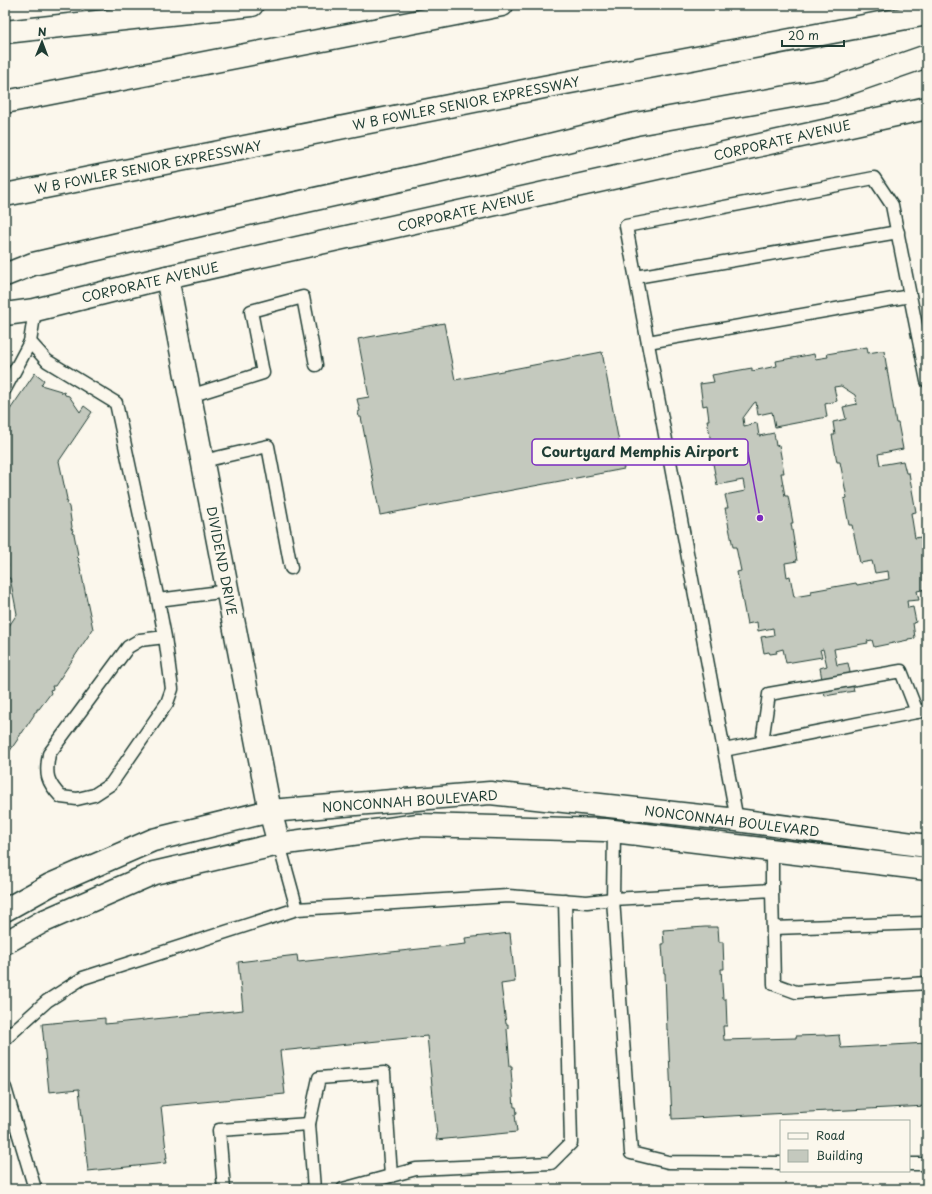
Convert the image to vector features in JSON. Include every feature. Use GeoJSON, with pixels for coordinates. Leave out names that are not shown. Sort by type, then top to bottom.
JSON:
{"type":"FeatureCollection","features":[{"type":"Feature","properties":{"kind":"main road"},"geometry":{"type":"LineString","coordinates":[[5,32],[252,5]]}},
{"type":"Feature","properties":{"kind":"main road"},"geometry":{"type":"LineString","coordinates":[[5,102],[502,5]]}},
{"type":"Feature","properties":{"kind":"main road","name":"W B FOWLER SENIOR EXPRESSWAY"},"geometry":{"type":"LineString","coordinates":[[5,195],[544,87],[927,14]]}},
{"type":"Feature","properties":{"kind":"main road"},"geometry":{"type":"LineString","coordinates":[[5,276],[33,264],[459,167],[636,124],[832,89],[927,56]]}},
{"type":"Feature","properties":{"kind":"main road","name":"CORPORATE AVENUE"},"geometry":{"type":"LineString","coordinates":[[5,314],[35,310],[168,277],[927,108]]}},
{"type":"Feature","properties":{"kind":"main road","name":"DIVIDEND DRIVE"},"geometry":{"type":"LineString","coordinates":[[168,277],[270,811],[279,844]]}},
{"type":"Feature","properties":{"kind":"main road","name":"NONCONNAH BOULEVARD"},"geometry":{"type":"LineString","coordinates":[[5,910],[50,885],[153,840],[270,811],[490,793],[737,820],[927,846]]}},
{"type":"Feature","properties":{"kind":"main road","name":"NONCONNAH BOULEVARD"},"geometry":{"type":"LineString","coordinates":[[5,943],[42,922],[154,873],[279,844],[418,825],[614,831],[927,869]]}},
{"type":"Feature","properties":{"kind":"lane"},"geometry":{"type":"LineString","coordinates":[[737,820],[626,226],[874,178],[892,205],[927,381]]}},
{"type":"Feature","properties":{"kind":"lane"},"geometry":{"type":"LineString","coordinates":[[636,277],[898,232]]}},
{"type":"Feature","properties":{"kind":"lane"},"geometry":{"type":"LineString","coordinates":[[648,342],[910,296]]}},
{"type":"Feature","properties":{"kind":"lane"},"geometry":{"type":"LineString","coordinates":[[190,396],[263,373],[251,311],[303,297],[316,365]]}},
{"type":"Feature","properties":{"kind":"lane"},"geometry":{"type":"LineString","coordinates":[[5,389],[30,342],[35,310]]}},
{"type":"Feature","properties":{"kind":"lane"},"geometry":{"type":"LineString","coordinates":[[30,342],[47,361],[116,403],[158,600],[165,637],[172,689],[167,703],[111,784],[94,795],[77,799],[62,797],[51,785],[46,768],[49,754],[128,647],[140,640],[165,637]]}},
{"type":"Feature","properties":{"kind":"lane"},"geometry":{"type":"LineString","coordinates":[[203,461],[268,446],[291,568]]}},
{"type":"Feature","properties":{"kind":"lane"},"geometry":{"type":"LineString","coordinates":[[158,600],[228,591]]}},
{"type":"Feature","properties":{"kind":"lane"},"geometry":{"type":"LineString","coordinates":[[724,750],[922,711],[901,671],[769,694],[762,742]]}},
{"type":"Feature","properties":{"kind":"lane"},"geometry":{"type":"LineString","coordinates":[[614,831],[613,899],[631,1153],[668,1162],[780,1163]]}},
{"type":"Feature","properties":{"kind":"lane"},"geometry":{"type":"LineString","coordinates":[[279,844],[297,909]]}},
{"type":"Feature","properties":{"kind":"lane"},"geometry":{"type":"LineString","coordinates":[[772,850],[774,984],[796,992],[927,983]]}},
{"type":"Feature","properties":{"kind":"lane"},"geometry":{"type":"LineString","coordinates":[[5,1039],[47,1001],[83,978],[297,909],[508,896],[587,902],[613,899],[772,890]]}},
{"type":"Feature","properties":{"kind":"lane"},"geometry":{"type":"LineString","coordinates":[[344,1189],[416,1169],[551,1163],[571,1143],[565,900]]}},
{"type":"Feature","properties":{"kind":"lane"},"geometry":{"type":"LineString","coordinates":[[773,928],[927,923]]}},
{"type":"Feature","properties":{"kind":"lane"},"geometry":{"type":"LineString","coordinates":[[314,1189],[308,1124],[319,1078],[384,1073],[391,1176]]}},
{"type":"Feature","properties":{"kind":"lane"},"geometry":{"type":"LineString","coordinates":[[5,1088],[35,1189]]}},
{"type":"Feature","properties":{"kind":"lane"},"geometry":{"type":"LineString","coordinates":[[224,1189],[219,1130],[308,1124]]}},
{"type":"Feature","properties":{"kind":"lane"},"geometry":{"type":"LineString","coordinates":[[910,1164],[927,1164]]}},
{"type":"Feature","properties":{"kind":"building"},"geometry":{"type":"Polygon","coordinates":[[[444,323],[455,380],[602,352],[624,469],[380,515],[361,417],[359,417],[358,412],[360,411],[357,399],[369,397],[358,339],[444,323]]]}},
{"type":"Feature","properties":{"kind":"building"},"geometry":{"type":"Polygon","coordinates":[[[867,347],[868,353],[884,351],[896,423],[898,423],[903,449],[878,454],[880,465],[903,461],[906,473],[909,473],[916,512],[911,513],[915,538],[921,537],[927,569],[927,589],[917,591],[919,600],[907,601],[908,608],[913,607],[916,622],[913,623],[915,638],[874,647],[872,640],[867,641],[868,643],[834,649],[837,665],[848,663],[854,691],[825,696],[820,668],[827,666],[823,649],[820,650],[822,657],[786,663],[783,649],[776,651],[777,653],[764,653],[761,637],[774,635],[773,628],[758,631],[757,622],[747,624],[737,572],[741,571],[736,547],[733,547],[725,508],[728,508],[725,495],[745,491],[743,480],[717,485],[712,458],[714,457],[707,420],[709,420],[707,405],[703,406],[700,384],[714,382],[712,375],[752,368],[752,371],[777,366],[776,361],[814,354],[815,359],[828,357],[827,354],[867,347]],[[841,386],[834,387],[837,401],[825,404],[827,417],[775,427],[772,412],[758,415],[756,402],[743,418],[744,426],[757,423],[759,436],[774,433],[776,446],[779,445],[784,473],[781,473],[785,496],[788,496],[793,523],[791,523],[797,561],[785,563],[787,577],[790,576],[794,597],[812,594],[811,591],[889,579],[888,571],[875,573],[872,561],[860,563],[852,525],[849,525],[844,499],[847,498],[840,462],[837,462],[832,435],[835,435],[833,422],[846,419],[843,407],[857,404],[855,395],[841,386]]]}},
{"type":"Feature","properties":{"kind":"building"},"geometry":{"type":"Polygon","coordinates":[[[35,373],[44,380],[41,385],[61,391],[62,393],[64,392],[65,395],[69,396],[80,412],[84,406],[92,412],[59,461],[67,499],[66,501],[68,502],[67,504],[69,507],[71,529],[73,530],[72,533],[74,534],[78,555],[77,557],[79,559],[78,561],[93,629],[55,686],[52,686],[53,689],[50,690],[51,693],[39,709],[37,709],[34,713],[5,758],[5,632],[17,614],[10,578],[5,579],[5,566],[8,566],[5,550],[5,417],[35,373]]]}},
{"type":"Feature","properties":{"kind":"building"},"geometry":{"type":"Polygon","coordinates":[[[718,927],[719,942],[723,942],[724,969],[721,969],[723,999],[726,999],[727,1026],[723,1026],[724,1040],[840,1035],[841,1048],[927,1043],[927,1106],[672,1119],[665,973],[662,944],[664,944],[663,930],[718,927]]]}},
{"type":"Feature","properties":{"kind":"building"},"geometry":{"type":"Polygon","coordinates":[[[510,933],[515,982],[501,984],[506,1024],[508,1024],[507,1029],[510,1066],[512,1066],[514,1107],[516,1107],[517,1113],[515,1114],[517,1132],[436,1140],[437,1135],[427,1036],[280,1051],[285,1094],[161,1106],[167,1159],[165,1159],[166,1163],[88,1171],[79,1089],[49,1092],[42,1024],[105,1018],[105,1024],[243,1010],[238,962],[297,955],[298,962],[466,944],[465,938],[510,933]]]}},
{"type":"Feature","properties":{"kind":"place","name":"Courtyard Memphis Airport"},"geometry":{"type":"Point","coordinates":[760,518]}}]}
